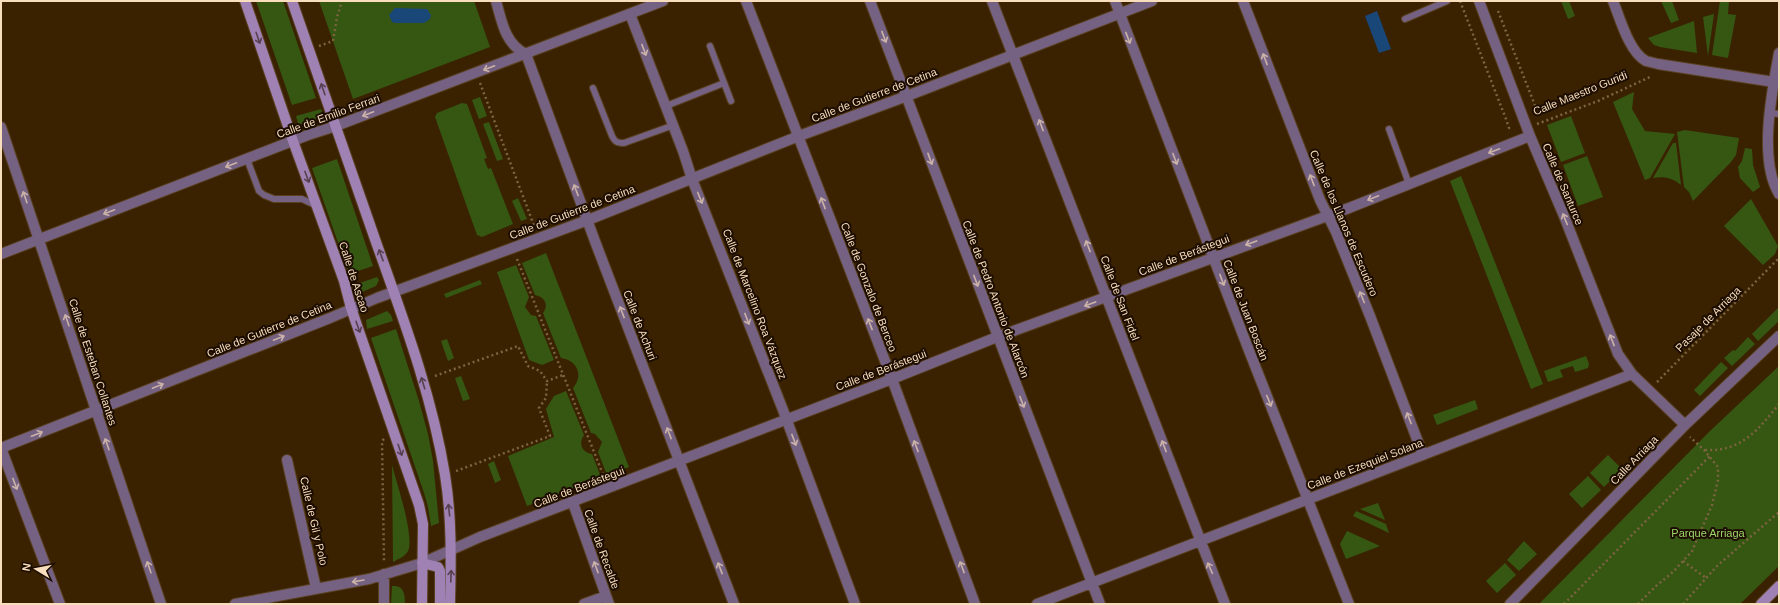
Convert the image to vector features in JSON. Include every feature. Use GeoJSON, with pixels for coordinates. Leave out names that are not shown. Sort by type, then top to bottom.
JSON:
{"type":"FeatureCollection","features":[{"type":"Feature","properties":{"kind":"street","name":"Calle de Ascao"},"geometry":{"type":"LineString","coordinates":[[245,1],[293,141],[344,281],[351,308],[419,505],[423,524],[422,604]]}},
{"type":"Feature","properties":{"kind":"street"},"geometry":{"type":"LineString","coordinates":[[292,1],[395,292],[423,381],[435,426],[445,475],[452,549],[450,604]]}},
{"type":"Feature","properties":{"kind":"street"},"geometry":{"type":"LineString","coordinates":[[496,1],[506,34],[510,42],[516,49],[526,54]]}},
{"type":"Feature","properties":{"kind":"street","name":"Calle de Emilio Ferrari"},"geometry":{"type":"LineString","coordinates":[[1,254],[293,141],[663,1]]}},
{"type":"Feature","properties":{"kind":"street","name":"Calle de Gonzalo de Berceo"},"geometry":{"type":"LineString","coordinates":[[746,1],[892,379],[975,604]]}},
{"type":"Feature","properties":{"kind":"street","name":"Calle de Pedro Antonio de Alarcón"},"geometry":{"type":"LineString","coordinates":[[870,1],[1100,604]]}},
{"type":"Feature","properties":{"kind":"street","name":"Calle de San Fidel"},"geometry":{"type":"LineString","coordinates":[[992,1],[1225,604]]}},
{"type":"Feature","properties":{"kind":"street","name":"Calle de Juan Boscán"},"geometry":{"type":"LineString","coordinates":[[1115,1],[1213,257],[1349,604]]}},
{"type":"Feature","properties":{"kind":"street","name":"Calle de Gutierre de Cetina"},"geometry":{"type":"LineString","coordinates":[[1,448],[351,308],[588,220],[799,136],[907,96],[1152,1]]}},
{"type":"Feature","properties":{"kind":"street","name":"Calle de los Llanos de Escudero"},"geometry":{"type":"LineString","coordinates":[[1242,1],[1320,200],[1328,215],[1370,316],[1423,455]]}},
{"type":"Feature","properties":{"kind":"street","name":"Calle de Santurce"},"geometry":{"type":"LineString","coordinates":[[1479,1],[1529,132],[1564,216],[1618,354],[1632,374]]}},
{"type":"Feature","properties":{"kind":"street"},"geometry":{"type":"LineString","coordinates":[[1613,1],[1631,45],[1638,54],[1646,60],[1658,64],[1774,82]]}},
{"type":"Feature","properties":{"kind":"street","name":"Calle de Marcelino Roa Vázquez"},"geometry":{"type":"LineString","coordinates":[[630,14],[674,125],[692,179],[786,420],[855,604]]}},
{"type":"Feature","properties":{"kind":"street"},"geometry":{"type":"LineString","coordinates":[[1779,53],[1774,82],[1775,114],[1768,154],[1771,176],[1779,194]]}},
{"type":"Feature","properties":{"kind":"street","name":"Calle de Achuri"},"geometry":{"type":"LineString","coordinates":[[526,54],[734,604]]}},
{"type":"Feature","properties":{"kind":"street","name":"Calle de Esteban Collantes"},"geometry":{"type":"LineString","coordinates":[[1,127],[162,604]]}},
{"type":"Feature","properties":{"kind":"street","name":"Calle de Berástegui"},"geometry":{"type":"LineString","coordinates":[[235,604],[369,579],[422,563],[452,549],[997,337],[1108,298],[1507,146],[1529,132]]}},
{"type":"Feature","properties":{"kind":"street","name":"Calle Arriaga"},"geometry":{"type":"LineString","coordinates":[[1510,604],[1683,427],[1779,336]]}},
{"type":"Feature","properties":{"kind":"street"},"geometry":{"type":"LineString","coordinates":[[1632,374],[1683,427]]}},
{"type":"Feature","properties":{"kind":"street","name":"Calle de Ezequiel Solana"},"geometry":{"type":"LineString","coordinates":[[1037,604],[1199,540],[1632,374]]}},
{"type":"Feature","properties":{"kind":"street"},"geometry":{"type":"LineString","coordinates":[[1,448],[60,604]]}},
{"type":"Feature","properties":{"kind":"street","name":"Calle de Gil y Polo"},"geometry":{"type":"LineString","coordinates":[[287,460],[316,588]]}},
{"type":"Feature","properties":{"kind":"street","name":"Calle de Recalde"},"geometry":{"type":"LineString","coordinates":[[573,503],[608,600]]}},
{"type":"Feature","properties":{"kind":"street"},"geometry":{"type":"LineString","coordinates":[[422,563],[438,567],[440,571],[440,604]]}},
{"type":"Feature","properties":{"kind":"street"},"geometry":{"type":"LineString","coordinates":[[384,574],[384,604]]}},
{"type":"Feature","properties":{"kind":"street"},"geometry":{"type":"LineString","coordinates":[[1761,604],[1779,586]]}},
{"type":"Feature","properties":{"kind":"street"},"geometry":{"type":"LineString","coordinates":[[584,604],[608,600]]}},
{"type":"Feature","properties":{"kind":"lane"},"geometry":{"type":"LineString","coordinates":[[1405,19],[1447,1]]}},
{"type":"Feature","properties":{"kind":"lane"},"geometry":{"type":"LineString","coordinates":[[710,46],[731,101]]}},
{"type":"Feature","properties":{"kind":"lane"},"geometry":{"type":"LineString","coordinates":[[666,106],[724,83]]}},
{"type":"Feature","properties":{"kind":"lane"},"geometry":{"type":"LineString","coordinates":[[594,88],[614,141],[618,143],[624,143],[674,125]]}},
{"type":"Feature","properties":{"kind":"lane"},"geometry":{"type":"LineString","coordinates":[[1389,129],[1409,184]]}},
{"type":"Feature","properties":{"kind":"lane"},"geometry":{"type":"LineString","coordinates":[[247,159],[259,191],[264,196],[274,199],[302,199],[317,206]]}},
{"type":"Feature","properties":{"kind":"path"},"geometry":{"type":"LineString","coordinates":[[310,50],[333,41],[337,17],[342,1]]}},
{"type":"Feature","properties":{"kind":"path"},"geometry":{"type":"LineString","coordinates":[[1460,1],[1509,128],[1504,136],[1507,146]]}},
{"type":"Feature","properties":{"kind":"path","name":"Calle Maestro Guridi"},"geometry":{"type":"LineString","coordinates":[[1529,132],[1598,102],[1650,77],[1658,64]]}},
{"type":"Feature","properties":{"kind":"path"},"geometry":{"type":"LineString","coordinates":[[476,73],[539,238]]}},
{"type":"Feature","properties":{"kind":"path"},"geometry":{"type":"LineString","coordinates":[[512,248],[609,488]]}},
{"type":"Feature","properties":{"kind":"path","name":"Pasaje de Arriaga"},"geometry":{"type":"LineString","coordinates":[[1649,390],[1779,258]]}},
{"type":"Feature","properties":{"kind":"path"},"geometry":{"type":"LineString","coordinates":[[423,381],[518,346],[528,366],[540,371],[547,381],[546,398],[539,408],[550,436],[445,475]]}},
{"type":"Feature","properties":{"kind":"path"},"geometry":{"type":"LineString","coordinates":[[547,381],[563,375]]}},
{"type":"Feature","properties":{"kind":"path"},"geometry":{"type":"LineString","coordinates":[[1704,450],[1727,449],[1748,438],[1762,425],[1779,404]]}},
{"type":"Feature","properties":{"kind":"path"},"geometry":{"type":"LineString","coordinates":[[1638,604],[1684,561],[1692,551],[1703,530],[1714,498],[1718,480],[1718,467],[1710,456],[1683,427]]}},
{"type":"Feature","properties":{"kind":"path"},"geometry":{"type":"LineString","coordinates":[[384,574],[382,441],[394,432]]}},
{"type":"Feature","properties":{"kind":"path"},"geometry":{"type":"LineString","coordinates":[[1564,604],[1710,456]]}},
{"type":"Feature","properties":{"kind":"path"},"geometry":{"type":"LineString","coordinates":[[1683,604],[1717,566],[1779,512]]}},
{"type":"Feature","properties":{"kind":"path"},"geometry":{"type":"LineString","coordinates":[[1684,561],[1706,578]]}},
{"type":"Feature","properties":{"kind":"green space"},"geometry":{"type":"Polygon","coordinates":[[[256,1],[283,1],[316,98],[292,105],[256,1]]]}},
{"type":"Feature","properties":{"kind":"green space"},"geometry":{"type":"Polygon","coordinates":[[[319,1],[474,1],[490,47],[353,99],[319,1]]]}},
{"type":"Feature","properties":{"kind":"green space"},"geometry":{"type":"Polygon","coordinates":[[[1561,1],[1569,1],[1575,16],[1568,19],[1561,1]]]}},
{"type":"Feature","properties":{"kind":"green space"},"geometry":{"type":"Polygon","coordinates":[[[1661,1],[1672,1],[1679,20],[1671,23],[1661,1]]]}},
{"type":"Feature","properties":{"kind":"green space"},"geometry":{"type":"Polygon","coordinates":[[[1720,1],[1729,1],[1728,14],[1736,15],[1728,58],[1712,55],[1720,1]]]}},
{"type":"Feature","properties":{"kind":"green space"},"geometry":{"type":"Polygon","coordinates":[[[1714,14],[1708,56],[1703,17],[1714,14]]]}},
{"type":"Feature","properties":{"kind":"green space"},"geometry":{"type":"Polygon","coordinates":[[[1694,21],[1697,53],[1660,47],[1654,45],[1648,38],[1694,21]]]}},
{"type":"Feature","properties":{"kind":"green space"},"geometry":{"type":"Polygon","coordinates":[[[1634,92],[1632,109],[1645,131],[1675,134],[1650,178],[1645,180],[1613,102],[1634,92]]]}},
{"type":"Feature","properties":{"kind":"green space"},"geometry":{"type":"Polygon","coordinates":[[[480,97],[487,116],[479,119],[472,100],[480,97]]]}},
{"type":"Feature","properties":{"kind":"green space"},"geometry":{"type":"Polygon","coordinates":[[[462,103],[467,104],[487,158],[484,159],[488,169],[491,168],[513,224],[482,237],[477,235],[435,117],[437,113],[462,103]]]}},
{"type":"Feature","properties":{"kind":"green space"},"geometry":{"type":"Polygon","coordinates":[[[321,109],[322,111],[319,118],[304,125],[298,123],[296,116],[321,109]]]}},
{"type":"Feature","properties":{"kind":"green space"},"geometry":{"type":"Polygon","coordinates":[[[1571,116],[1585,153],[1561,162],[1547,125],[1571,116]]]}},
{"type":"Feature","properties":{"kind":"green space"},"geometry":{"type":"Polygon","coordinates":[[[489,122],[503,159],[497,161],[483,124],[489,122]]]}},
{"type":"Feature","properties":{"kind":"green space"},"geometry":{"type":"Polygon","coordinates":[[[1685,130],[1739,138],[1736,155],[1731,162],[1693,201],[1689,192],[1684,187],[1677,132],[1685,130]]]}},
{"type":"Feature","properties":{"kind":"green space"},"geometry":{"type":"Polygon","coordinates":[[[1673,143],[1676,143],[1681,185],[1668,178],[1653,178],[1673,143]]]}},
{"type":"Feature","properties":{"kind":"green space"},"geometry":{"type":"Polygon","coordinates":[[[1745,148],[1752,149],[1753,165],[1760,187],[1753,192],[1740,178],[1738,167],[1742,161],[1745,148]]]}},
{"type":"Feature","properties":{"kind":"green space"},"geometry":{"type":"Polygon","coordinates":[[[1587,156],[1603,197],[1578,206],[1563,165],[1587,156]]]}},
{"type":"Feature","properties":{"kind":"green space"},"geometry":{"type":"Polygon","coordinates":[[[337,159],[373,266],[349,274],[312,168],[337,159]]]}},
{"type":"Feature","properties":{"kind":"green space"},"geometry":{"type":"Polygon","coordinates":[[[1461,176],[1543,384],[1531,389],[1450,181],[1461,176]]]}},
{"type":"Feature","properties":{"kind":"green space"},"geometry":{"type":"Polygon","coordinates":[[[518,198],[527,219],[521,221],[512,201],[518,198]]]}},
{"type":"Feature","properties":{"kind":"green space"},"geometry":{"type":"Polygon","coordinates":[[[1751,199],[1778,246],[1775,254],[1763,265],[1724,226],[1751,199]]]}},
{"type":"Feature","properties":{"kind":"green space"},"geometry":{"type":"Polygon","coordinates":[[[546,253],[629,467],[607,475],[598,452],[602,442],[595,434],[591,433],[573,388],[578,378],[577,369],[575,365],[567,359],[561,358],[543,313],[546,307],[544,299],[535,295],[522,263],[546,253]]]}},
{"type":"Feature","properties":{"kind":"green space"},"geometry":{"type":"Polygon","coordinates":[[[516,265],[529,297],[525,307],[531,315],[536,316],[554,360],[542,365],[529,360],[497,272],[516,265]]]}},
{"type":"Feature","properties":{"kind":"green space"},"geometry":{"type":"Polygon","coordinates":[[[377,277],[379,280],[376,286],[362,292],[360,283],[377,277]]]}},
{"type":"Feature","properties":{"kind":"green space"},"geometry":{"type":"Polygon","coordinates":[[[480,280],[482,284],[446,298],[444,294],[480,280]]]}},
{"type":"Feature","properties":{"kind":"green space"},"geometry":{"type":"Polygon","coordinates":[[[1779,307],[1779,321],[1758,341],[1752,334],[1779,307]]]}},
{"type":"Feature","properties":{"kind":"green space"},"geometry":{"type":"Polygon","coordinates":[[[387,311],[391,315],[393,321],[367,329],[366,320],[387,311]]]}},
{"type":"Feature","properties":{"kind":"green space"},"geometry":{"type":"Polygon","coordinates":[[[396,329],[419,401],[428,434],[433,461],[439,523],[431,526],[424,493],[371,338],[396,329]]]}},
{"type":"Feature","properties":{"kind":"green space"},"geometry":{"type":"Polygon","coordinates":[[[1748,337],[1755,344],[1732,366],[1724,358],[1733,350],[1735,351],[1748,337]]]}},
{"type":"Feature","properties":{"kind":"green space"},"geometry":{"type":"Polygon","coordinates":[[[447,339],[454,358],[448,361],[441,341],[447,339]]]}},
{"type":"Feature","properties":{"kind":"green space"},"geometry":{"type":"Polygon","coordinates":[[[1586,356],[1589,364],[1588,368],[1575,372],[1573,366],[1560,370],[1563,377],[1548,382],[1544,371],[1586,356]]]}},
{"type":"Feature","properties":{"kind":"green space"},"geometry":{"type":"Polygon","coordinates":[[[1721,362],[1728,368],[1700,396],[1694,390],[1721,362]]]}},
{"type":"Feature","properties":{"kind":"green space","name":"Parque Arriaga"},"geometry":{"type":"Polygon","coordinates":[[[1779,366],[1779,566],[1740,604],[1539,604],[1709,432],[1779,366]]]}},
{"type":"Feature","properties":{"kind":"green space"},"geometry":{"type":"Polygon","coordinates":[[[461,376],[470,399],[463,401],[455,378],[461,376]]]}},
{"type":"Feature","properties":{"kind":"green space"},"geometry":{"type":"Polygon","coordinates":[[[566,391],[584,435],[581,441],[582,447],[592,454],[601,477],[527,506],[508,456],[554,437],[546,409],[554,396],[566,391]]]}},
{"type":"Feature","properties":{"kind":"green space"},"geometry":{"type":"Polygon","coordinates":[[[1475,400],[1478,409],[1437,425],[1433,415],[1475,400]]]}},
{"type":"Feature","properties":{"kind":"green space"},"geometry":{"type":"Polygon","coordinates":[[[1608,455],[1622,469],[1604,487],[1590,473],[1608,455]]]}},
{"type":"Feature","properties":{"kind":"green space"},"geometry":{"type":"Polygon","coordinates":[[[494,461],[501,480],[495,483],[488,464],[494,461]]]}},
{"type":"Feature","properties":{"kind":"green space"},"geometry":{"type":"Polygon","coordinates":[[[392,465],[401,496],[409,534],[407,553],[393,562],[392,465]]]}},
{"type":"Feature","properties":{"kind":"green space"},"geometry":{"type":"Polygon","coordinates":[[[1588,476],[1601,490],[1582,508],[1569,494],[1588,476]]]}},
{"type":"Feature","properties":{"kind":"green space"},"geometry":{"type":"Polygon","coordinates":[[[1378,503],[1385,520],[1360,509],[1378,503]]]}},
{"type":"Feature","properties":{"kind":"green space"},"geometry":{"type":"Polygon","coordinates":[[[1356,511],[1386,524],[1389,533],[1353,516],[1356,511]]]}},
{"type":"Feature","properties":{"kind":"green space"},"geometry":{"type":"Polygon","coordinates":[[[1347,531],[1380,546],[1346,559],[1340,544],[1347,531]]]}},
{"type":"Feature","properties":{"kind":"green space"},"geometry":{"type":"Polygon","coordinates":[[[1524,541],[1537,554],[1519,571],[1507,560],[1524,541]]]}},
{"type":"Feature","properties":{"kind":"green space"},"geometry":{"type":"Polygon","coordinates":[[[1505,563],[1516,575],[1497,593],[1486,581],[1505,563]]]}},
{"type":"Feature","properties":{"kind":"green space"},"geometry":{"type":"Polygon","coordinates":[[[392,586],[399,587],[403,591],[405,604],[391,604],[392,586]]]}},
{"type":"Feature","properties":{"kind":"water"},"geometry":{"type":"Polygon","coordinates":[[[395,8],[427,9],[431,15],[430,19],[424,23],[395,23],[392,22],[389,15],[395,8]]]}},
{"type":"Feature","properties":{"kind":"water"},"geometry":{"type":"Polygon","coordinates":[[[1377,11],[1391,49],[1379,53],[1365,16],[1377,11]]]}}]}
